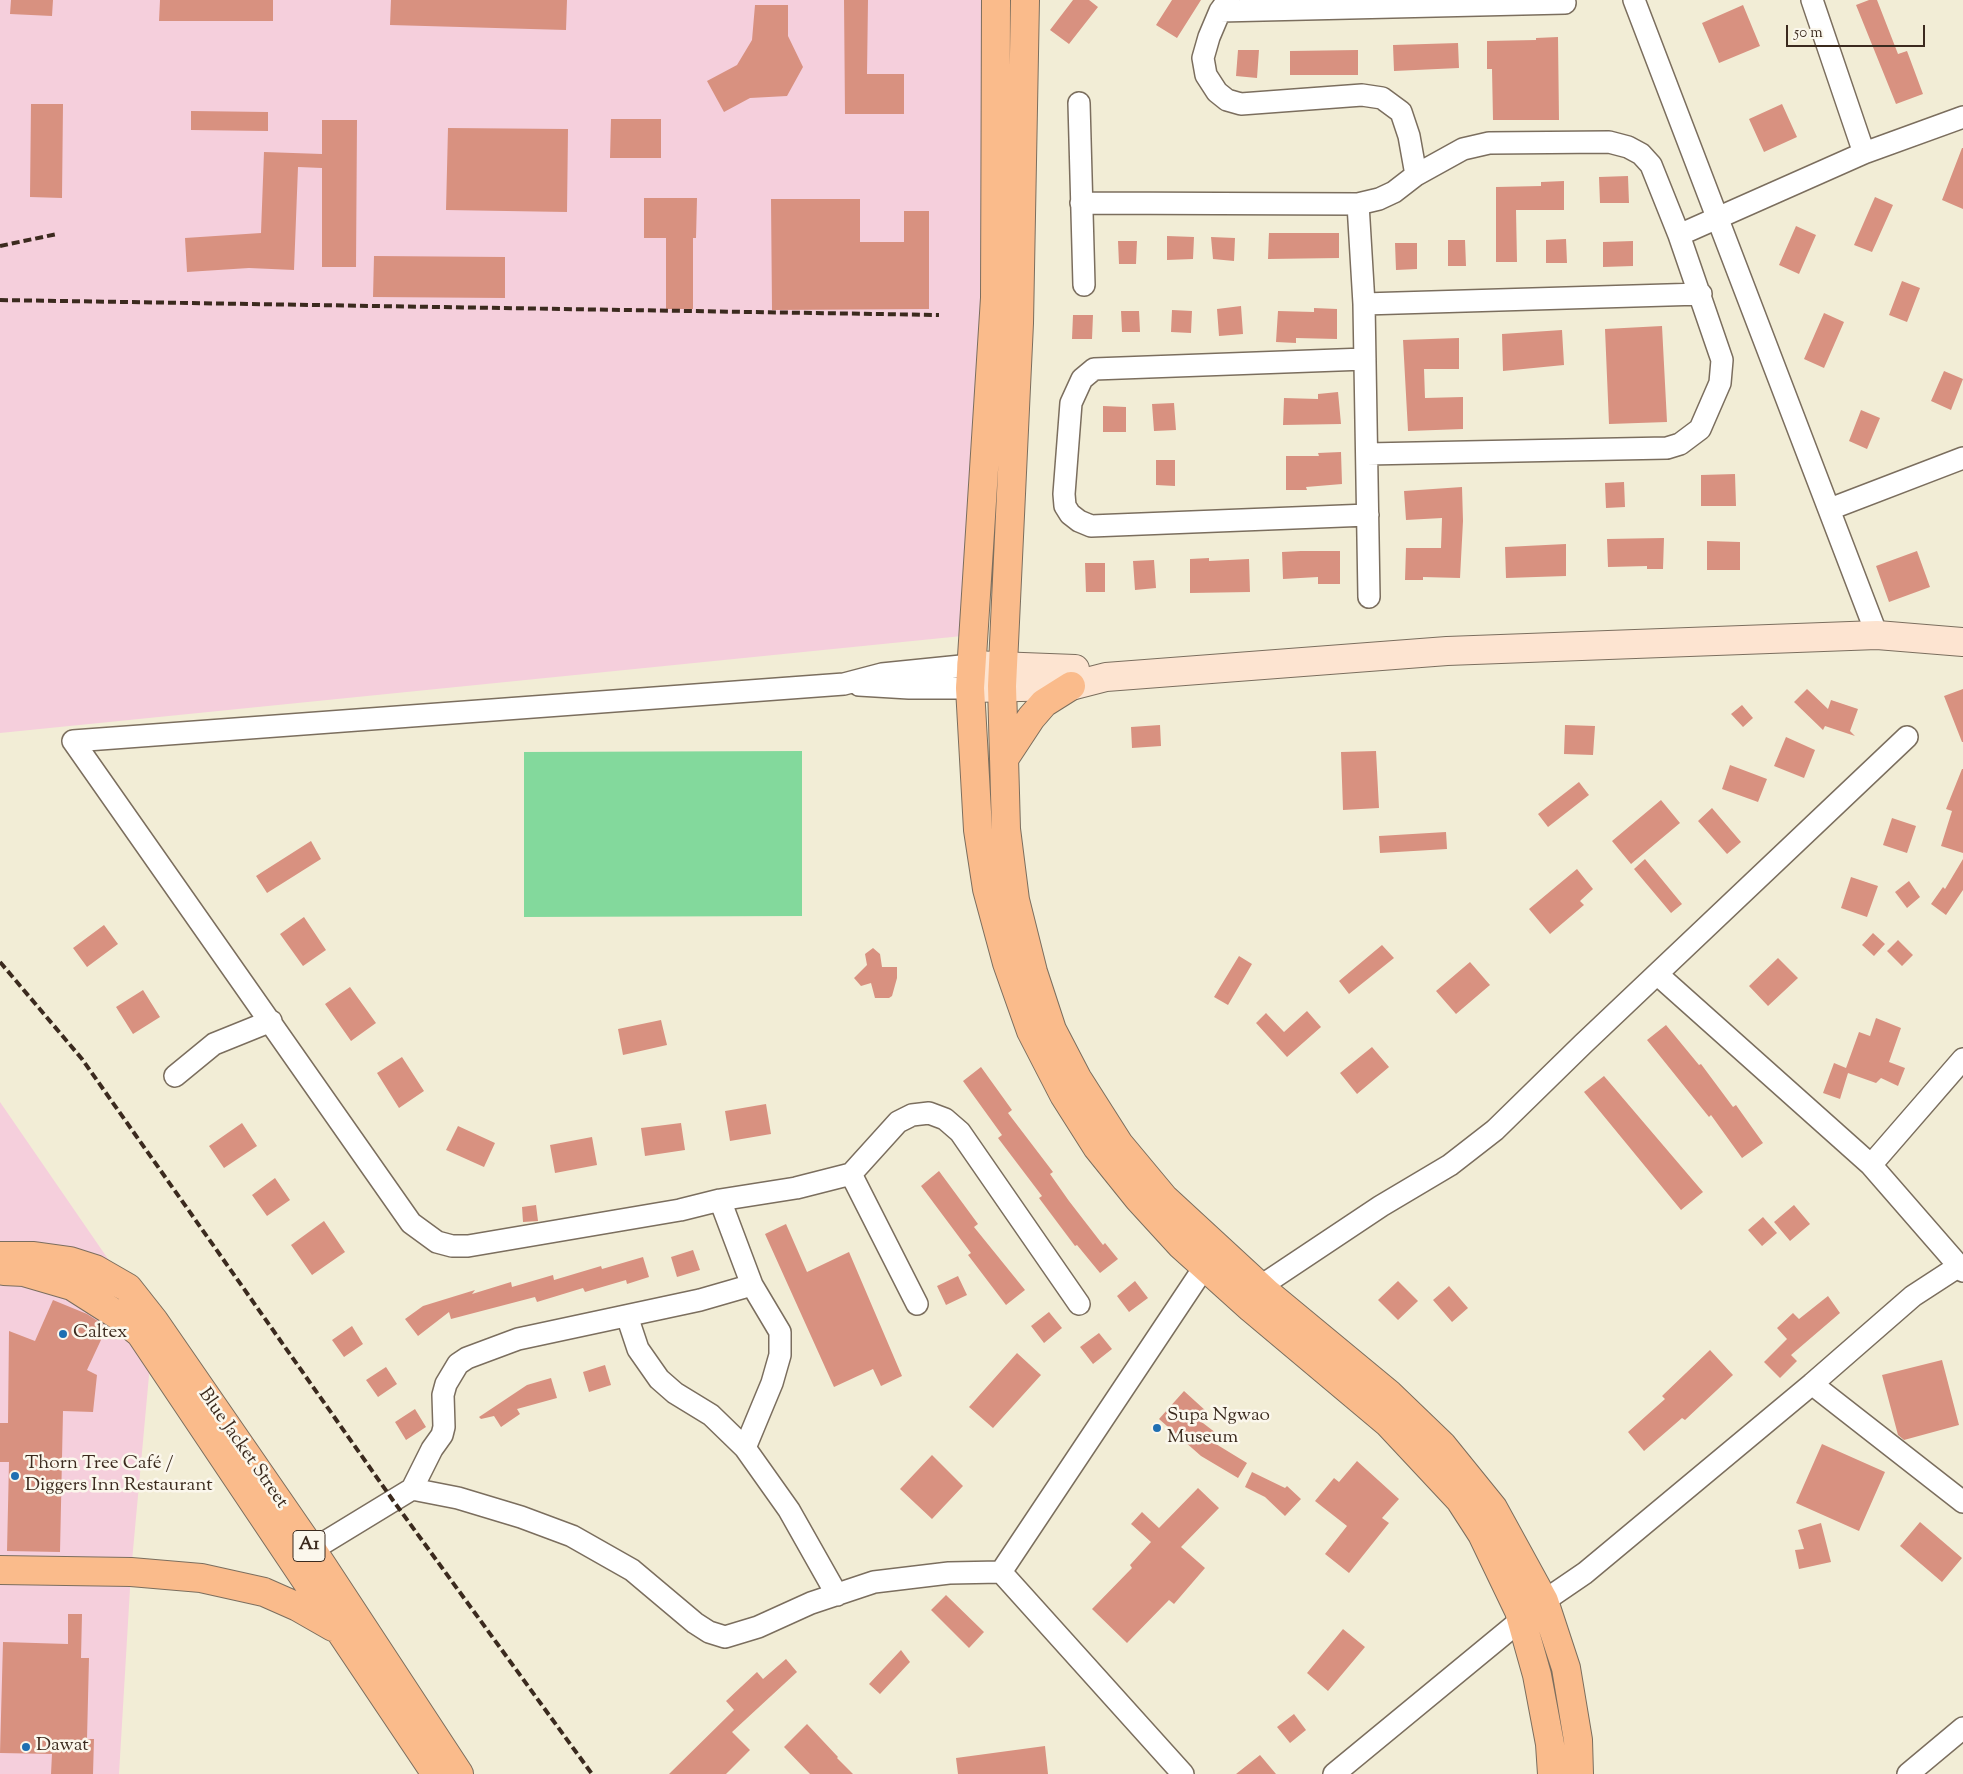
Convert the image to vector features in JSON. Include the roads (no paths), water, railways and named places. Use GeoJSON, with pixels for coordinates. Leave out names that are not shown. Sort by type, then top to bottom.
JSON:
{"type":"FeatureCollection","features":[{"type":"Feature","properties":{"kind":"main road"},"geometry":{"type":"LineString","coordinates":[[996,0],[995,298],[970,676],[978,830],[987,889],[1007,963],[1031,1030],[1064,1095],[1097,1147],[1138,1198],[1181,1245],[1210,1257],[1261,1286],[1389,1394],[1442,1445],[1493,1508],[1544,1601],[1566,1668],[1578,1740],[1579,1774]]}},
{"type":"Feature","properties":{"kind":"main road"},"geometry":{"type":"LineString","coordinates":[[1025,0],[1019,324],[1003,675],[1006,828],[1016,900],[1033,972],[1052,1030],[1077,1078],[1119,1144],[1210,1257],[1388,1423],[1424,1459],[1460,1500],[1482,1534],[1508,1586],[1521,1620],[1537,1675],[1550,1744],[1552,1774]]}},
{"type":"Feature","properties":{"kind":"main road"},"geometry":{"type":"LineString","coordinates":[[1004,759],[1031,718],[1044,703],[1071,686]]}},
{"type":"Feature","properties":{"kind":"main road","name":"Blue Jacket Street"},"geometry":{"type":"LineString","coordinates":[[0,1256],[34,1256],[70,1261],[95,1270],[128,1288],[154,1321],[312,1550],[459,1774]]}},
{"type":"Feature","properties":{"kind":"main road","name":"Blue Jacket Street"},"geometry":{"type":"LineString","coordinates":[[0,1270],[24,1272],[72,1286],[140,1333],[295,1562],[338,1631],[436,1774]]}},
{"type":"Feature","properties":{"kind":"main road","name":"A1"},"geometry":{"type":"LineString","coordinates":[[0,1570],[131,1572],[201,1578],[251,1588],[298,1607],[338,1631]]}},
{"type":"Feature","properties":{"kind":"street"},"geometry":{"type":"LineString","coordinates":[[1634,0],[1877,635]]}},
{"type":"Feature","properties":{"kind":"street"},"geometry":{"type":"LineString","coordinates":[[1812,0],[1864,153]]}},
{"type":"Feature","properties":{"kind":"street"},"geometry":{"type":"LineString","coordinates":[[1416,175],[1409,136],[1400,112],[1382,98],[1362,95],[1241,104],[1227,100],[1217,92],[1206,75],[1203,58],[1224,5],[1565,3]]}},
{"type":"Feature","properties":{"kind":"street"},"geometry":{"type":"LineString","coordinates":[[1079,103],[1084,285]]}},
{"type":"Feature","properties":{"kind":"street"},"geometry":{"type":"LineString","coordinates":[[1679,235],[1719,219],[1864,153],[1963,116]]}},
{"type":"Feature","properties":{"kind":"street"},"geometry":{"type":"LineString","coordinates":[[1081,203],[1358,204],[1379,199],[1394,192],[1416,175],[1463,149],[1489,143],[1609,142],[1628,147],[1642,154],[1651,165],[1679,235],[1701,294],[1722,360],[1720,383],[1700,429],[1680,444],[1667,448],[1367,454]]}},
{"type":"Feature","properties":{"kind":"street"},"geometry":{"type":"LineString","coordinates":[[1358,204],[1366,359],[1369,597]]}},
{"type":"Feature","properties":{"kind":"street"},"geometry":{"type":"LineString","coordinates":[[1364,304],[1701,294]]}},
{"type":"Feature","properties":{"kind":"street"},"geometry":{"type":"LineString","coordinates":[[1366,359],[1094,369],[1082,379],[1071,404],[1064,494],[1065,506],[1070,514],[1079,521],[1091,526],[1368,514]]}},
{"type":"Feature","properties":{"kind":"street"},"geometry":{"type":"LineString","coordinates":[[1830,510],[1963,458]]}},
{"type":"Feature","properties":{"kind":"street"},"geometry":{"type":"LineString","coordinates":[[1003,675],[1071,686],[1106,677],[1447,651],[1877,635],[1963,642]]}},
{"type":"Feature","properties":{"kind":"street"},"geometry":{"type":"LineString","coordinates":[[1079,1304],[960,1132],[945,1119],[929,1113],[912,1115],[898,1122],[852,1174],[796,1188],[720,1200],[680,1210],[468,1246],[452,1246],[437,1242],[411,1223],[271,1020],[73,741],[844,684],[882,688],[970,676],[1084,670],[1106,677]]}},
{"type":"Feature","properties":{"kind":"street"},"geometry":{"type":"LineString","coordinates":[[1261,1286],[1381,1206],[1450,1164],[1495,1130],[1907,737]]}},
{"type":"Feature","properties":{"kind":"street"},"geometry":{"type":"LineString","coordinates":[[1334,1774],[1544,1601],[1585,1573],[1812,1384],[1913,1296],[1961,1268],[1871,1165],[1657,974]]}},
{"type":"Feature","properties":{"kind":"street"},"geometry":{"type":"LineString","coordinates":[[175,1076],[214,1044],[271,1020]]}},
{"type":"Feature","properties":{"kind":"street"},"geometry":{"type":"LineString","coordinates":[[1871,1165],[1963,1059]]}},
{"type":"Feature","properties":{"kind":"street"},"geometry":{"type":"LineString","coordinates":[[852,1174],[917,1304]]}},
{"type":"Feature","properties":{"kind":"street"},"geometry":{"type":"LineString","coordinates":[[720,1200],[752,1284],[780,1332],[780,1355],[772,1382],[745,1448]]}},
{"type":"Feature","properties":{"kind":"street"},"geometry":{"type":"LineString","coordinates":[[1001,1572],[1210,1257]]}},
{"type":"Feature","properties":{"kind":"street"},"geometry":{"type":"LineString","coordinates":[[312,1550],[412,1489],[432,1449],[442,1435],[444,1427],[443,1395],[446,1384],[458,1364],[467,1358],[518,1339],[700,1300],[752,1284]]}},
{"type":"Feature","properties":{"kind":"street"},"geometry":{"type":"LineString","coordinates":[[627,1316],[638,1349],[659,1380],[675,1393],[711,1415],[745,1448],[789,1510],[837,1595]]}},
{"type":"Feature","properties":{"kind":"street"},"geometry":{"type":"LineString","coordinates":[[1812,1384],[1963,1502]]}},
{"type":"Feature","properties":{"kind":"street"},"geometry":{"type":"LineString","coordinates":[[412,1489],[467,1500],[572,1536],[632,1570],[695,1623],[709,1632],[726,1637],[758,1627],[811,1603],[874,1582],[949,1573],[1001,1572],[1183,1774]]}},
{"type":"Feature","properties":{"kind":"street"},"geometry":{"type":"LineString","coordinates":[[1908,1774],[1963,1728]]}},
{"type":"Feature","properties":{"kind":"railway"},"geometry":{"type":"LineString","coordinates":[[0,246],[57,234]]}},
{"type":"Feature","properties":{"kind":"railway"},"geometry":{"type":"LineString","coordinates":[[0,300],[939,315]]}},
{"type":"Feature","properties":{"kind":"railway"},"geometry":{"type":"LineString","coordinates":[[0,962],[82,1059],[392,1499],[592,1774]]}},
{"type":"Feature","properties":{"kind":"place","name":"Caltex"},"geometry":{"type":"Point","coordinates":[63,1334]}},
{"type":"Feature","properties":{"kind":"place","name":"Supa Ngwao Museum"},"geometry":{"type":"Point","coordinates":[1157,1428]}},
{"type":"Feature","properties":{"kind":"place","name":"Thorn Tree Café / Diggers Inn Restaurant"},"geometry":{"type":"Point","coordinates":[15,1476]}},
{"type":"Feature","properties":{"kind":"place","name":"Dawat"},"geometry":{"type":"Point","coordinates":[26,1747]}}]}
